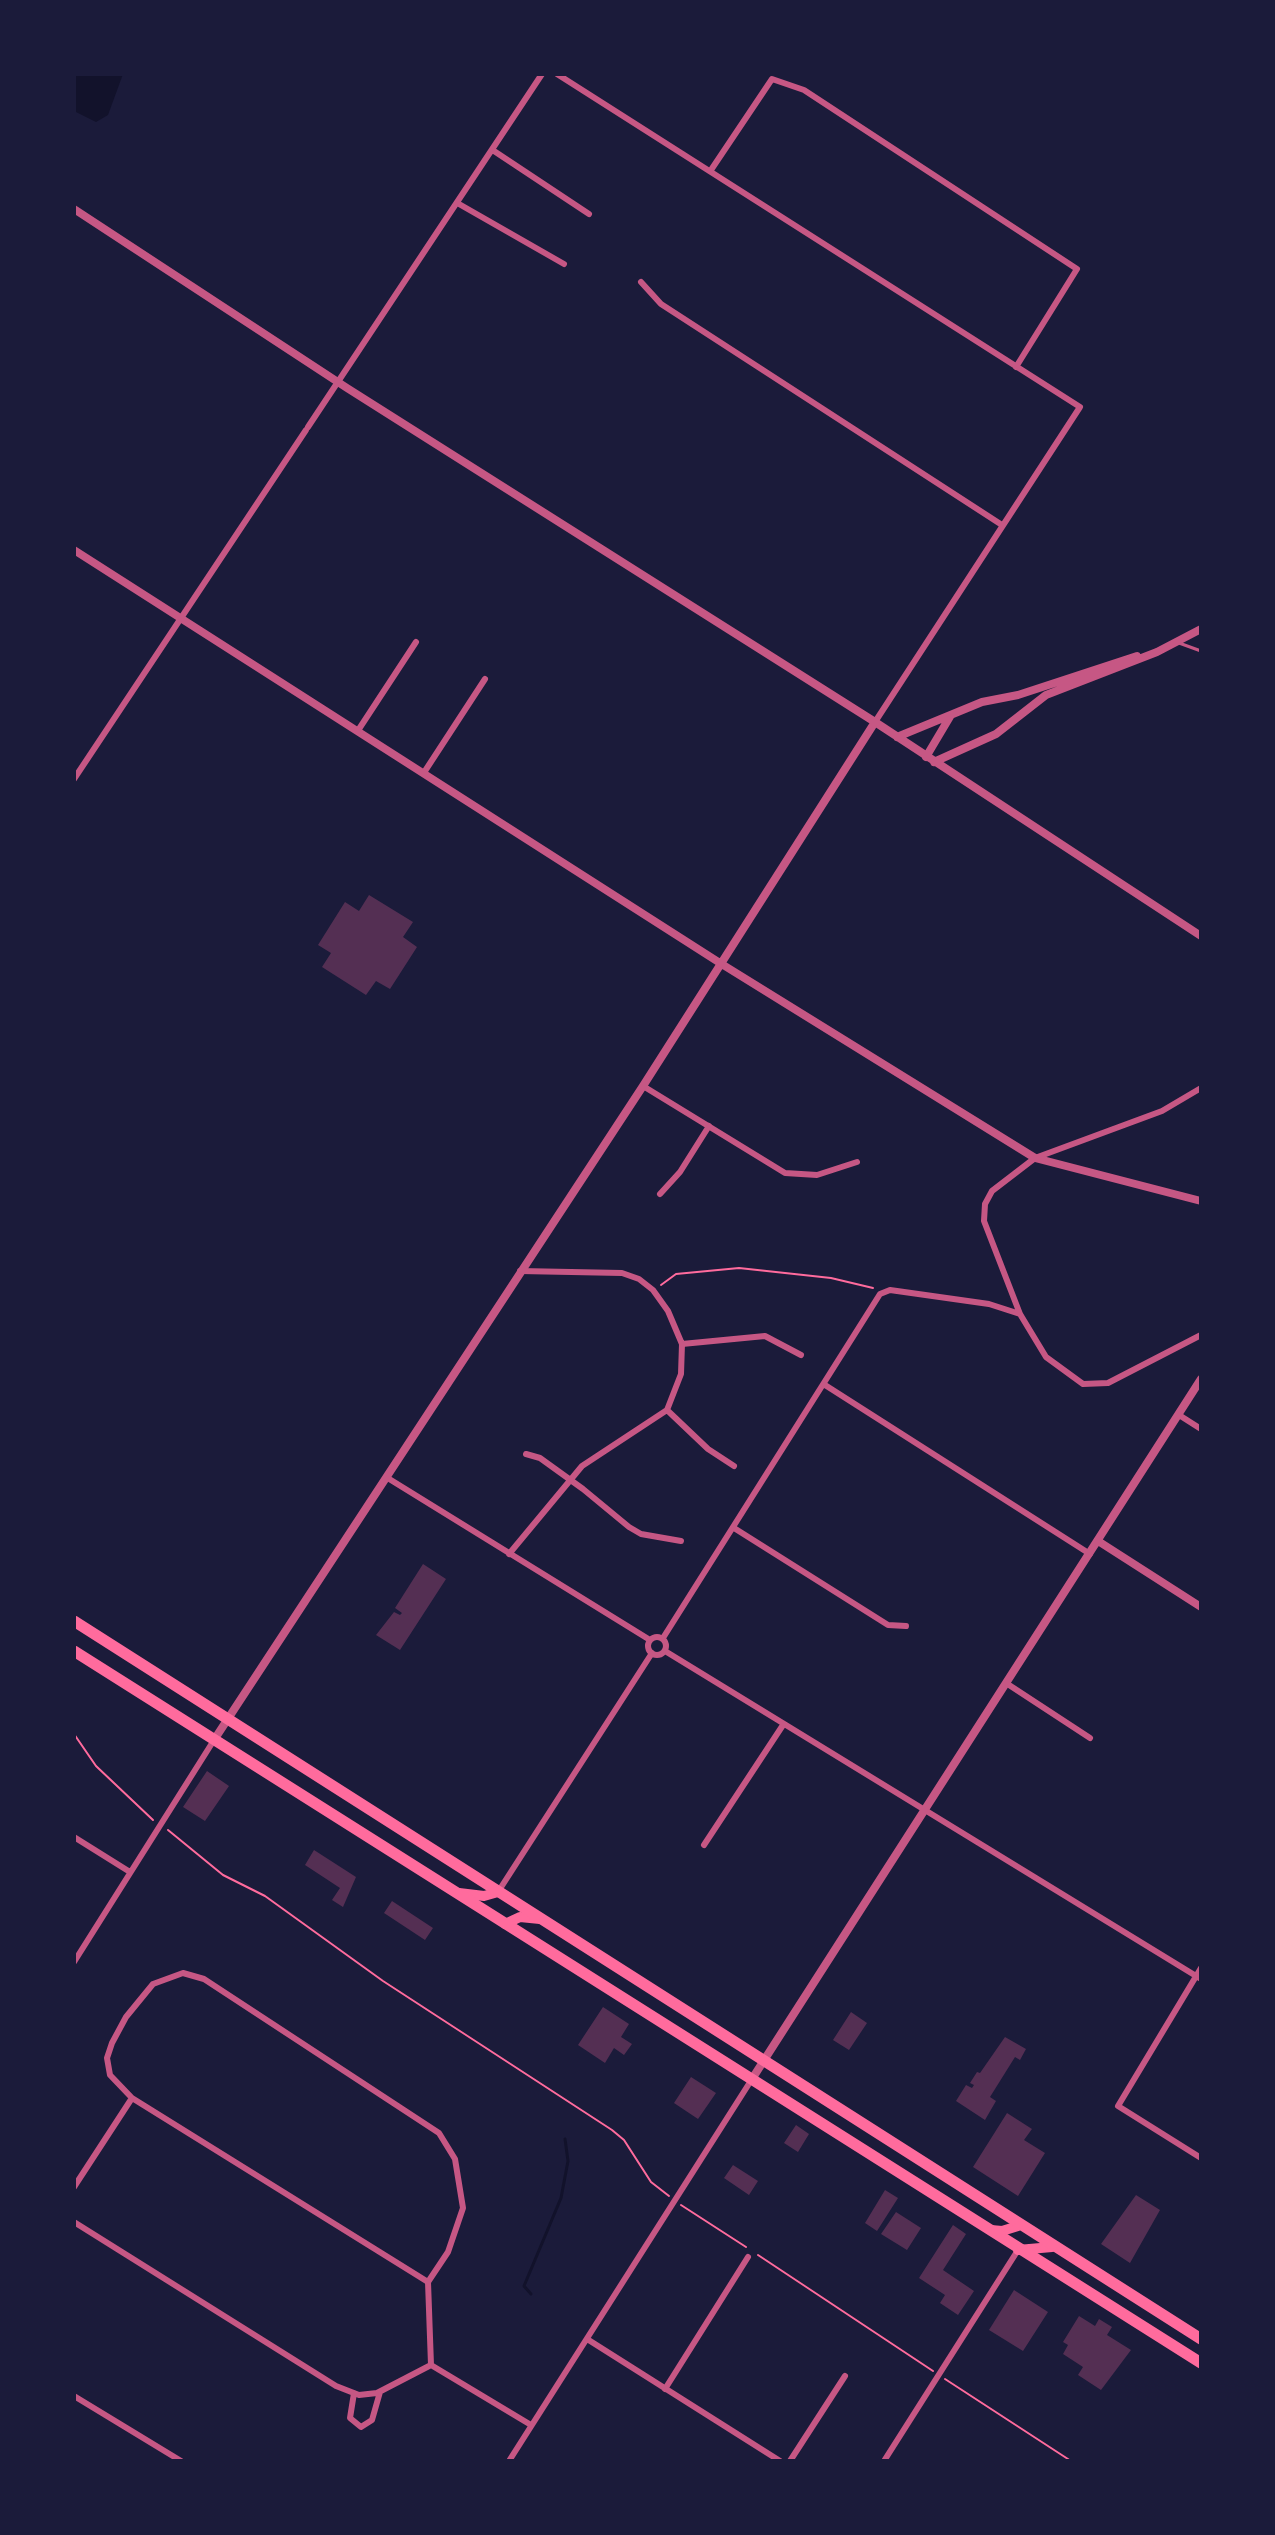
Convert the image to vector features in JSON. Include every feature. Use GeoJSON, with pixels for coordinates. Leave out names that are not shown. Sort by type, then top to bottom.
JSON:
{"type":"FeatureCollection","features":[{"type":"Feature","properties":{"kind":"highway"},"geometry":{"type":"LineString","coordinates":[[74,1621],[1018,2226],[1201,2339]]}},
{"type":"Feature","properties":{"kind":"highway"},"geometry":{"type":"LineString","coordinates":[[74,1651],[1201,2363]]}},
{"type":"Feature","properties":{"kind":"main road"},"geometry":{"type":"LineString","coordinates":[[459,1893],[484,1896],[498,1892]]}},
{"type":"Feature","properties":{"kind":"main road"},"geometry":{"type":"LineString","coordinates":[[505,1924],[520,1917],[540,1919]]}},
{"type":"Feature","properties":{"kind":"main road"},"geometry":{"type":"LineString","coordinates":[[985,2229],[1002,2231],[1018,2226]]}},
{"type":"Feature","properties":{"kind":"main road"},"geometry":{"type":"LineString","coordinates":[[1018,2250],[1052,2247]]}},
{"type":"Feature","properties":{"kind":"street"},"geometry":{"type":"LineString","coordinates":[[74,779],[459,204],[542,74]]}},
{"type":"Feature","properties":{"kind":"street"},"geometry":{"type":"LineString","coordinates":[[74,1962],[214,1740],[643,1086],[1080,407],[557,74]]}},
{"type":"Feature","properties":{"kind":"street"},"geometry":{"type":"LineString","coordinates":[[711,170],[772,79],[804,90],[1077,269],[1016,367]]}},
{"type":"Feature","properties":{"kind":"street"},"geometry":{"type":"LineString","coordinates":[[494,151],[589,214]]}},
{"type":"Feature","properties":{"kind":"street"},"geometry":{"type":"LineString","coordinates":[[459,204],[564,264]]}},
{"type":"Feature","properties":{"kind":"street"},"geometry":{"type":"LineString","coordinates":[[74,209],[338,382],[875,722],[1201,936]]}},
{"type":"Feature","properties":{"kind":"street"},"geometry":{"type":"LineString","coordinates":[[641,282],[661,304],[1002,525]]}},
{"type":"Feature","properties":{"kind":"street"},"geometry":{"type":"LineString","coordinates":[[74,550],[425,771],[720,963],[1035,1158],[1201,1201]]}},
{"type":"Feature","properties":{"kind":"street"},"geometry":{"type":"LineString","coordinates":[[930,759],[996,734],[1046,695],[1179,643],[1201,629]]}},
{"type":"Feature","properties":{"kind":"street"},"geometry":{"type":"LineString","coordinates":[[359,729],[416,642]]}},
{"type":"Feature","properties":{"kind":"street"},"geometry":{"type":"LineString","coordinates":[[897,737],[951,715],[1117,660],[1157,652]]}},
{"type":"Feature","properties":{"kind":"street"},"geometry":{"type":"LineString","coordinates":[[425,771],[485,679]]}},
{"type":"Feature","properties":{"kind":"street"},"geometry":{"type":"LineString","coordinates":[[930,759],[951,715]]}},
{"type":"Feature","properties":{"kind":"street"},"geometry":{"type":"LineString","coordinates":[[643,1086],[785,1173],[817,1175],[857,1162]]}},
{"type":"Feature","properties":{"kind":"street"},"geometry":{"type":"LineString","coordinates":[[1201,1088],[1162,1111],[1035,1158],[1004,1179],[985,1204],[984,1221],[1020,1314],[1046,1357],[1083,1384],[1108,1383],[1201,1335]]}},
{"type":"Feature","properties":{"kind":"street"},"geometry":{"type":"LineString","coordinates":[[660,1194],[680,1172],[709,1126]]}},
{"type":"Feature","properties":{"kind":"street"},"geometry":{"type":"LineString","coordinates":[[509,1554],[568,1480],[602,1451],[667,1410],[681,1374],[682,1344],[668,1311],[653,1290],[639,1279],[622,1273],[520,1271]]}},
{"type":"Feature","properties":{"kind":"street"},"geometry":{"type":"LineString","coordinates":[[665,1651],[663,1638],[880,1294],[899,1292],[989,1304],[1020,1314]]}},
{"type":"Feature","properties":{"kind":"street"},"geometry":{"type":"LineString","coordinates":[[682,1344],[765,1336],[801,1355]]}},
{"type":"Feature","properties":{"kind":"street"},"geometry":{"type":"LineString","coordinates":[[509,2461],[1201,1379]]}},
{"type":"Feature","properties":{"kind":"street"},"geometry":{"type":"LineString","coordinates":[[825,1385],[1090,1554]]}},
{"type":"Feature","properties":{"kind":"street"},"geometry":{"type":"LineString","coordinates":[[667,1410],[708,1449],[734,1466]]}},
{"type":"Feature","properties":{"kind":"street"},"geometry":{"type":"LineString","coordinates":[[1179,1415],[1201,1429]]}},
{"type":"Feature","properties":{"kind":"street"},"geometry":{"type":"LineString","coordinates":[[526,1454],[540,1458],[641,1534],[681,1541]]}},
{"type":"Feature","properties":{"kind":"street"},"geometry":{"type":"LineString","coordinates":[[386,1477],[650,1640],[663,1638]]}},
{"type":"Feature","properties":{"kind":"street"},"geometry":{"type":"LineString","coordinates":[[734,1528],[888,1625],[906,1626]]}},
{"type":"Feature","properties":{"kind":"street"},"geometry":{"type":"LineString","coordinates":[[1098,1541],[1201,1607]]}},
{"type":"Feature","properties":{"kind":"street"},"geometry":{"type":"LineString","coordinates":[[498,1892],[652,1653],[650,1640]]}},
{"type":"Feature","properties":{"kind":"street"},"geometry":{"type":"LineString","coordinates":[[652,1653],[665,1651],[1198,1978]]}},
{"type":"Feature","properties":{"kind":"street"},"geometry":{"type":"LineString","coordinates":[[1006,1683],[1090,1738]]}},
{"type":"Feature","properties":{"kind":"street"},"geometry":{"type":"LineString","coordinates":[[704,1845],[783,1725]]}},
{"type":"Feature","properties":{"kind":"street"},"geometry":{"type":"LineString","coordinates":[[74,1837],[130,1872]]}},
{"type":"Feature","properties":{"kind":"street"},"geometry":{"type":"LineString","coordinates":[[1201,1968],[1198,1978],[1118,2106],[1201,2158]]}},
{"type":"Feature","properties":{"kind":"street"},"geometry":{"type":"LineString","coordinates":[[428,2282],[132,2098],[110,2075],[107,2058],[126,2017],[153,1984],[183,1973],[204,1979],[439,2133],[455,2159],[463,2208],[448,2252],[428,2282],[431,2365]]}},
{"type":"Feature","properties":{"kind":"street"},"geometry":{"type":"LineString","coordinates":[[74,2187],[132,2098]]}},
{"type":"Feature","properties":{"kind":"street"},"geometry":{"type":"LineString","coordinates":[[74,2222],[336,2386],[354,2393],[380,2392],[431,2365]]}},
{"type":"Feature","properties":{"kind":"street"},"geometry":{"type":"LineString","coordinates":[[884,2461],[1018,2250]]}},
{"type":"Feature","properties":{"kind":"street"},"geometry":{"type":"LineString","coordinates":[[665,2389],[748,2257]]}},
{"type":"Feature","properties":{"kind":"street"},"geometry":{"type":"LineString","coordinates":[[587,2339],[780,2461]]}},
{"type":"Feature","properties":{"kind":"street"},"geometry":{"type":"LineString","coordinates":[[431,2365],[531,2425]]}},
{"type":"Feature","properties":{"kind":"street"},"geometry":{"type":"LineString","coordinates":[[790,2461],[845,2376]]}},
{"type":"Feature","properties":{"kind":"street"},"geometry":{"type":"LineString","coordinates":[[354,2393],[350,2418],[361,2427],[372,2420],[380,2392]]}},
{"type":"Feature","properties":{"kind":"street"},"geometry":{"type":"LineString","coordinates":[[74,2396],[181,2461]]}},
{"type":"Feature","properties":{"kind":"lane"},"geometry":{"type":"LineString","coordinates":[[1179,643],[1201,651]]}},
{"type":"Feature","properties":{"kind":"path"},"geometry":{"type":"LineString","coordinates":[[653,1290],[676,1274],[739,1268],[857,1282],[880,1294]]}},
{"type":"Feature","properties":{"kind":"path"},"geometry":{"type":"LineString","coordinates":[[74,1734],[114,1784],[158,1823]]}},
{"type":"Feature","properties":{"kind":"path"},"geometry":{"type":"LineString","coordinates":[[167,1829],[223,1875],[265,1896],[371,1973],[612,2130],[624,2140],[651,2182],[671,2198]]}},
{"type":"Feature","properties":{"kind":"path"},"geometry":{"type":"LineString","coordinates":[[682,2205],[934,2372]]}},
{"type":"Feature","properties":{"kind":"path"},"geometry":{"type":"LineString","coordinates":[[944,2379],[1071,2461]]}},
{"type":"Feature","properties":{"kind":"shaded area"},"geometry":{"type":"Polygon","coordinates":[[[74,74],[123,74],[108,115],[96,122],[74,111],[74,74]]]}},
{"type":"Feature","properties":{"kind":"building"},"geometry":{"type":"Polygon","coordinates":[[[369,895],[413,922],[403,937],[417,947],[390,989],[376,981],[366,995],[322,967],[331,953],[318,945],[345,902],[359,911],[369,895]]]}},
{"type":"Feature","properties":{"kind":"building"},"geometry":{"type":"Polygon","coordinates":[[[423,1564],[446,1579],[400,1650],[376,1635],[394,1612],[402,1613],[395,1608],[423,1564]]]}},
{"type":"Feature","properties":{"kind":"building"},"geometry":{"type":"Polygon","coordinates":[[[207,1771],[229,1786],[205,1821],[183,1807],[207,1771]]]}},
{"type":"Feature","properties":{"kind":"building"},"geometry":{"type":"Polygon","coordinates":[[[314,1850],[356,1877],[343,1907],[332,1900],[340,1888],[305,1865],[314,1850]]]}},
{"type":"Feature","properties":{"kind":"building"},"geometry":{"type":"Polygon","coordinates":[[[392,1901],[433,1928],[425,1940],[384,1913],[392,1901]]]}},
{"type":"Feature","properties":{"kind":"building"},"geometry":{"type":"Polygon","coordinates":[[[603,2007],[629,2024],[621,2037],[632,2044],[624,2055],[614,2048],[605,2063],[578,2045],[603,2007]]]}},
{"type":"Feature","properties":{"kind":"building"},"geometry":{"type":"Polygon","coordinates":[[[851,2012],[867,2023],[849,2050],[833,2040],[851,2012]]]}},
{"type":"Feature","properties":{"kind":"building"},"geometry":{"type":"Polygon","coordinates":[[[1005,2037],[1026,2049],[1020,2060],[1015,2057],[990,2097],[996,2101],[985,2120],[956,2101],[966,2085],[972,2088],[974,2085],[970,2083],[977,2072],[980,2073],[1005,2037]]]}},
{"type":"Feature","properties":{"kind":"building"},"geometry":{"type":"Polygon","coordinates":[[[691,2077],[716,2093],[698,2119],[674,2103],[691,2077]]]}},
{"type":"Feature","properties":{"kind":"building"},"geometry":{"type":"Polygon","coordinates":[[[1007,2113],[1032,2129],[1024,2140],[1045,2153],[1018,2196],[973,2167],[1007,2113]]]}},
{"type":"Feature","properties":{"kind":"building"},"geometry":{"type":"Polygon","coordinates":[[[796,2125],[809,2134],[798,2152],[784,2143],[796,2125]]]}},
{"type":"Feature","properties":{"kind":"building"},"geometry":{"type":"Polygon","coordinates":[[[733,2165],[758,2181],[749,2195],[724,2178],[733,2165]]]}},
{"type":"Feature","properties":{"kind":"building"},"geometry":{"type":"Polygon","coordinates":[[[885,2190],[898,2198],[877,2231],[865,2223],[885,2190]]]}},
{"type":"Feature","properties":{"kind":"building"},"geometry":{"type":"Polygon","coordinates":[[[1136,2195],[1160,2210],[1130,2263],[1101,2244],[1136,2195]]]}},
{"type":"Feature","properties":{"kind":"building"},"geometry":{"type":"Polygon","coordinates":[[[896,2212],[921,2228],[907,2250],[881,2234],[896,2212]]]}},
{"type":"Feature","properties":{"kind":"building"},"geometry":{"type":"Polygon","coordinates":[[[953,2225],[966,2234],[943,2270],[974,2291],[958,2315],[940,2303],[945,2295],[919,2278],[953,2225]]]}},
{"type":"Feature","properties":{"kind":"building"},"geometry":{"type":"Polygon","coordinates":[[[1014,2290],[1048,2312],[1023,2351],[989,2330],[1014,2290]]]}},
{"type":"Feature","properties":{"kind":"building"},"geometry":{"type":"Polygon","coordinates":[[[1079,2316],[1095,2326],[1099,2319],[1112,2327],[1107,2335],[1131,2350],[1101,2390],[1078,2375],[1083,2367],[1063,2354],[1068,2345],[1063,2342],[1079,2316]]]}},
{"type":"Feature","properties":{"kind":"waterway"},"geometry":{"type":"LineString","coordinates":[[531,2294],[524,2286],[561,2198],[568,2161],[565,2139]]}}]}
